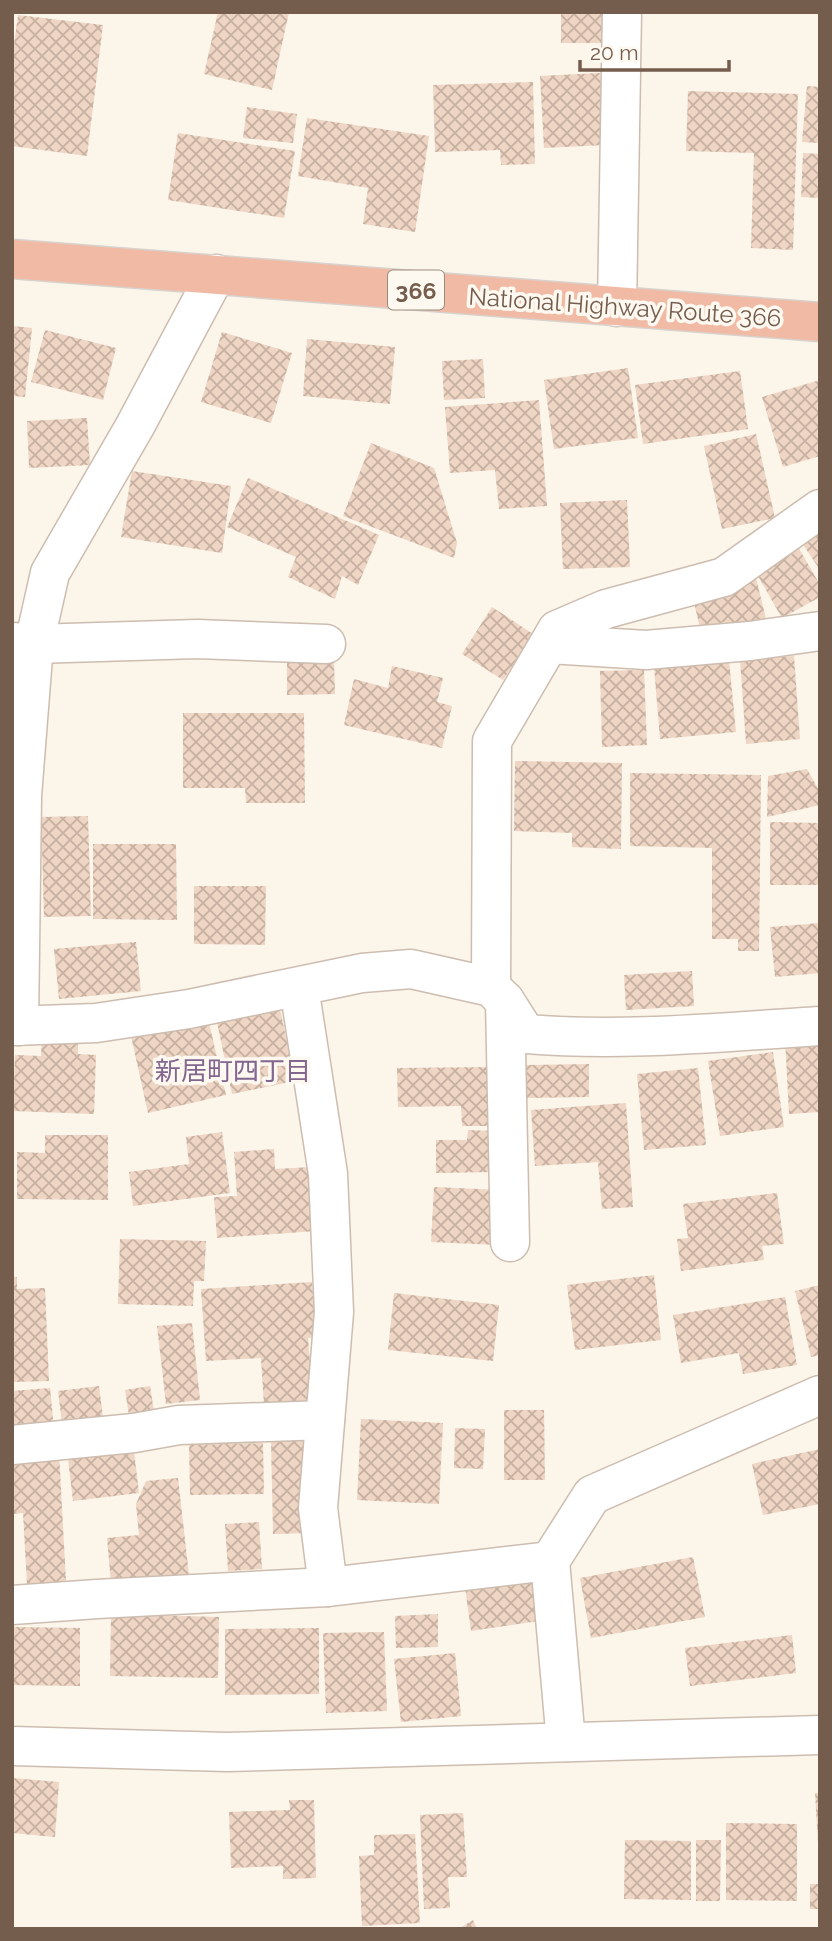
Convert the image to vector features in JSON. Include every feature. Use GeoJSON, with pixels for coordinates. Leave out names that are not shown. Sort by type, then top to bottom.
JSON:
{"type":"FeatureCollection","features":[{"type":"Feature","properties":{"kind":"highway","name":"National Highway Route 366"},"geometry":{"type":"LineString","coordinates":[[12,259],[820,322]]}},
{"type":"Feature","properties":{"kind":"street"},"geometry":{"type":"LineString","coordinates":[[617,307],[622,12]]}},
{"type":"Feature","properties":{"kind":"street"},"geometry":{"type":"LineString","coordinates":[[216,274],[135,426],[50,573],[23,643],[16,1026],[96,1023],[190,1009],[362,973],[411,969],[498,994],[526,1034],[632,1037],[820,1026]]}},
{"type":"Feature","properties":{"kind":"street"},"geometry":{"type":"LineString","coordinates":[[510,1242],[498,994],[492,741],[557,630],[606,609],[724,577],[820,509]]}},
{"type":"Feature","properties":{"kind":"street"},"geometry":{"type":"LineString","coordinates":[[550,644],[646,650],[750,641],[820,631]]}},
{"type":"Feature","properties":{"kind":"street"},"geometry":{"type":"LineString","coordinates":[[23,643],[197,639],[326,644]]}},
{"type":"Feature","properties":{"kind":"street"},"geometry":{"type":"LineString","coordinates":[[299,987],[328,1174],[334,1312],[318,1508],[328,1587]]}},
{"type":"Feature","properties":{"kind":"street"},"geometry":{"type":"LineString","coordinates":[[566,1742],[550,1561],[592,1495],[820,1395]]}},
{"type":"Feature","properties":{"kind":"street"},"geometry":{"type":"LineString","coordinates":[[12,1445],[134,1433],[178,1425],[325,1420]]}},
{"type":"Feature","properties":{"kind":"street"},"geometry":{"type":"LineString","coordinates":[[12,1605],[328,1587],[550,1561]]}},
{"type":"Feature","properties":{"kind":"street"},"geometry":{"type":"LineString","coordinates":[[12,1746],[227,1752],[820,1735]]}},
{"type":"Feature","properties":{"kind":"building"},"geometry":{"type":"Polygon","coordinates":[[[218,12],[289,12],[272,90],[204,74],[218,12]]]}},
{"type":"Feature","properties":{"kind":"building"},"geometry":{"type":"Polygon","coordinates":[[[561,12],[603,12],[603,43],[561,43],[561,12]]]}},
{"type":"Feature","properties":{"kind":"building"},"geometry":{"type":"Polygon","coordinates":[[[18,15],[103,25],[87,156],[12,146],[12,59],[18,15]]]}},
{"type":"Feature","properties":{"kind":"building"},"geometry":{"type":"Polygon","coordinates":[[[600,73],[605,145],[544,148],[540,76],[600,73]]]}},
{"type":"Feature","properties":{"kind":"building"},"geometry":{"type":"Polygon","coordinates":[[[533,82],[535,164],[501,165],[500,150],[435,152],[433,85],[533,82]]]}},
{"type":"Feature","properties":{"kind":"building"},"geometry":{"type":"Polygon","coordinates":[[[807,86],[820,87],[820,143],[802,142],[807,86]]]}},
{"type":"Feature","properties":{"kind":"building"},"geometry":{"type":"Polygon","coordinates":[[[688,91],[798,94],[793,250],[751,248],[754,153],[686,151],[688,91]]]}},
{"type":"Feature","properties":{"kind":"building"},"geometry":{"type":"Polygon","coordinates":[[[247,107],[297,114],[293,143],[243,138],[247,107]]]}},
{"type":"Feature","properties":{"kind":"building"},"geometry":{"type":"Polygon","coordinates":[[[307,118],[429,136],[415,232],[363,224],[368,188],[298,176],[307,118]]]}},
{"type":"Feature","properties":{"kind":"building"},"geometry":{"type":"Polygon","coordinates":[[[178,133],[295,151],[284,218],[168,200],[178,133]]]}},
{"type":"Feature","properties":{"kind":"building"},"geometry":{"type":"Polygon","coordinates":[[[803,153],[820,154],[820,198],[801,197],[803,153]]]}},
{"type":"Feature","properties":{"kind":"building"},"geometry":{"type":"Polygon","coordinates":[[[12,326],[32,328],[25,397],[12,396],[12,326]]]}},
{"type":"Feature","properties":{"kind":"building"},"geometry":{"type":"Polygon","coordinates":[[[45,330],[116,348],[103,400],[31,382],[45,330]]]}},
{"type":"Feature","properties":{"kind":"building"},"geometry":{"type":"Polygon","coordinates":[[[222,332],[292,353],[271,423],[201,402],[222,332]]]}},
{"type":"Feature","properties":{"kind":"building"},"geometry":{"type":"Polygon","coordinates":[[[307,339],[395,347],[390,404],[303,396],[307,339]]]}},
{"type":"Feature","properties":{"kind":"building"},"geometry":{"type":"Polygon","coordinates":[[[483,359],[485,398],[444,400],[442,361],[483,359]]]}},
{"type":"Feature","properties":{"kind":"building"},"geometry":{"type":"Polygon","coordinates":[[[628,368],[638,438],[554,449],[544,380],[628,368]]]}},
{"type":"Feature","properties":{"kind":"building"},"geometry":{"type":"Polygon","coordinates":[[[740,371],[748,429],[643,444],[635,385],[740,371]]]}},
{"type":"Feature","properties":{"kind":"building"},"geometry":{"type":"Polygon","coordinates":[[[820,380],[820,456],[783,467],[762,397],[820,380]]]}},
{"type":"Feature","properties":{"kind":"building"},"geometry":{"type":"Polygon","coordinates":[[[539,400],[547,506],[499,509],[495,470],[450,473],[445,407],[539,400]]]}},
{"type":"Feature","properties":{"kind":"building"},"geometry":{"type":"Polygon","coordinates":[[[87,418],[90,465],[29,468],[27,421],[87,418]]]}},
{"type":"Feature","properties":{"kind":"building"},"geometry":{"type":"Polygon","coordinates":[[[756,434],[775,518],[722,529],[704,446],[756,434]]]}},
{"type":"Feature","properties":{"kind":"building"},"geometry":{"type":"Polygon","coordinates":[[[371,443],[434,468],[457,543],[454,558],[343,516],[371,443]]]}},
{"type":"Feature","properties":{"kind":"building"},"geometry":{"type":"Polygon","coordinates":[[[132,471],[231,486],[222,553],[121,537],[132,471]]]}},
{"type":"Feature","properties":{"kind":"building"},"geometry":{"type":"Polygon","coordinates":[[[248,478],[379,535],[358,585],[342,576],[335,599],[288,577],[296,557],[227,527],[248,478]]]}},
{"type":"Feature","properties":{"kind":"building"},"geometry":{"type":"Polygon","coordinates":[[[627,500],[630,567],[563,569],[560,503],[627,500]]]}},
{"type":"Feature","properties":{"kind":"building"},"geometry":{"type":"Polygon","coordinates":[[[820,524],[820,570],[798,537],[820,524]]]}},
{"type":"Feature","properties":{"kind":"building"},"geometry":{"type":"Polygon","coordinates":[[[793,538],[820,585],[820,597],[782,618],[750,562],[793,538]]]}},
{"type":"Feature","properties":{"kind":"building"},"geometry":{"type":"Polygon","coordinates":[[[755,574],[768,627],[729,637],[725,622],[700,628],[692,594],[755,574]]]}},
{"type":"Feature","properties":{"kind":"building"},"geometry":{"type":"Polygon","coordinates":[[[492,607],[533,634],[503,680],[462,654],[492,607]]]}},
{"type":"Feature","properties":{"kind":"building"},"geometry":{"type":"Polygon","coordinates":[[[794,656],[800,739],[746,744],[740,660],[794,656]]]}},
{"type":"Feature","properties":{"kind":"building"},"geometry":{"type":"Polygon","coordinates":[[[729,660],[736,732],[660,739],[654,667],[729,660]]]}},
{"type":"Feature","properties":{"kind":"building"},"geometry":{"type":"Polygon","coordinates":[[[287,661],[334,661],[335,694],[287,695],[287,661]]]}},
{"type":"Feature","properties":{"kind":"building"},"geometry":{"type":"Polygon","coordinates":[[[392,666],[443,678],[437,702],[452,706],[442,748],[344,725],[354,679],[388,688],[392,666]]]}},
{"type":"Feature","properties":{"kind":"building"},"geometry":{"type":"Polygon","coordinates":[[[644,670],[647,745],[602,747],[600,671],[644,670]]]}},
{"type":"Feature","properties":{"kind":"building"},"geometry":{"type":"Polygon","coordinates":[[[183,713],[304,713],[305,803],[246,803],[245,788],[183,788],[183,713]]]}},
{"type":"Feature","properties":{"kind":"building"},"geometry":{"type":"Polygon","coordinates":[[[515,761],[622,763],[621,849],[572,847],[572,833],[514,831],[515,761]]]}},
{"type":"Feature","properties":{"kind":"building"},"geometry":{"type":"Polygon","coordinates":[[[807,769],[820,792],[820,805],[767,817],[768,776],[807,769]]]}},
{"type":"Feature","properties":{"kind":"building"},"geometry":{"type":"Polygon","coordinates":[[[630,773],[761,775],[759,951],[738,951],[738,939],[712,939],[712,848],[630,846],[630,773]]]}},
{"type":"Feature","properties":{"kind":"building"},"geometry":{"type":"Polygon","coordinates":[[[88,816],[91,916],[44,917],[41,817],[88,816]]]}},
{"type":"Feature","properties":{"kind":"building"},"geometry":{"type":"Polygon","coordinates":[[[770,822],[820,823],[820,885],[770,885],[770,822]]]}},
{"type":"Feature","properties":{"kind":"building"},"geometry":{"type":"Polygon","coordinates":[[[93,844],[176,844],[177,920],[93,919],[93,844]]]}},
{"type":"Feature","properties":{"kind":"building"},"geometry":{"type":"Polygon","coordinates":[[[194,886],[266,886],[265,945],[194,944],[194,886]]]}},
{"type":"Feature","properties":{"kind":"building"},"geometry":{"type":"Polygon","coordinates":[[[820,923],[820,973],[775,977],[770,927],[820,923]]]}},
{"type":"Feature","properties":{"kind":"building"},"geometry":{"type":"Polygon","coordinates":[[[136,942],[141,991],[59,999],[54,949],[136,942]]]}},
{"type":"Feature","properties":{"kind":"building"},"geometry":{"type":"Polygon","coordinates":[[[692,971],[694,1006],[626,1010],[624,975],[692,971]]]}},
{"type":"Feature","properties":{"kind":"building"},"geometry":{"type":"Polygon","coordinates":[[[280,1009],[295,1081],[232,1094],[217,1022],[280,1009]]]}},
{"type":"Feature","properties":{"kind":"building"},"geometry":{"type":"Polygon","coordinates":[[[208,1019],[226,1095],[148,1113],[131,1036],[208,1019]]]}},
{"type":"Feature","properties":{"kind":"building"},"geometry":{"type":"Polygon","coordinates":[[[42,1037],[78,1038],[78,1054],[96,1055],[94,1114],[13,1111],[15,1055],[41,1056],[42,1037]]]}},
{"type":"Feature","properties":{"kind":"building"},"geometry":{"type":"Polygon","coordinates":[[[820,1037],[820,1112],[789,1114],[785,1038],[820,1037]]]}},
{"type":"Feature","properties":{"kind":"building"},"geometry":{"type":"Polygon","coordinates":[[[773,1052],[784,1127],[720,1136],[708,1061],[773,1052]]]}},
{"type":"Feature","properties":{"kind":"building"},"geometry":{"type":"Polygon","coordinates":[[[589,1064],[589,1097],[526,1098],[526,1065],[589,1064]]]}},
{"type":"Feature","properties":{"kind":"building"},"geometry":{"type":"Polygon","coordinates":[[[491,1067],[492,1126],[462,1126],[461,1106],[398,1107],[397,1068],[491,1067]]]}},
{"type":"Feature","properties":{"kind":"building"},"geometry":{"type":"Polygon","coordinates":[[[698,1068],[706,1145],[644,1150],[637,1074],[698,1068]]]}},
{"type":"Feature","properties":{"kind":"building"},"geometry":{"type":"Polygon","coordinates":[[[626,1103],[633,1207],[602,1209],[598,1162],[535,1166],[531,1110],[626,1103]]]}},
{"type":"Feature","properties":{"kind":"building"},"geometry":{"type":"Polygon","coordinates":[[[468,1130],[493,1131],[493,1172],[436,1173],[436,1140],[467,1140],[468,1130]]]}},
{"type":"Feature","properties":{"kind":"building"},"geometry":{"type":"Polygon","coordinates":[[[222,1132],[230,1193],[133,1206],[129,1172],[189,1164],[186,1137],[222,1132]]]}},
{"type":"Feature","properties":{"kind":"building"},"geometry":{"type":"Polygon","coordinates":[[[45,1135],[108,1135],[108,1200],[17,1199],[17,1152],[45,1153],[45,1135]]]}},
{"type":"Feature","properties":{"kind":"building"},"geometry":{"type":"Polygon","coordinates":[[[274,1149],[275,1169],[312,1167],[316,1231],[217,1238],[214,1197],[237,1196],[234,1152],[274,1149]]]}},
{"type":"Feature","properties":{"kind":"building"},"geometry":{"type":"Polygon","coordinates":[[[434,1187],[500,1190],[498,1245],[431,1242],[434,1187]]]}},
{"type":"Feature","properties":{"kind":"building"},"geometry":{"type":"Polygon","coordinates":[[[777,1193],[784,1244],[762,1246],[764,1260],[681,1271],[677,1239],[688,1238],[683,1204],[777,1193]]]}},
{"type":"Feature","properties":{"kind":"building"},"geometry":{"type":"Polygon","coordinates":[[[120,1239],[206,1241],[204,1281],[194,1281],[193,1306],[118,1304],[120,1239]]]}},
{"type":"Feature","properties":{"kind":"building"},"geometry":{"type":"Polygon","coordinates":[[[654,1275],[661,1340],[575,1350],[567,1285],[654,1275]]]}},
{"type":"Feature","properties":{"kind":"building"},"geometry":{"type":"Polygon","coordinates":[[[12,1277],[17,1277],[17,1289],[45,1288],[49,1381],[12,1382],[12,1277]]]}},
{"type":"Feature","properties":{"kind":"building"},"geometry":{"type":"Polygon","coordinates":[[[312,1282],[316,1337],[308,1338],[313,1402],[264,1406],[261,1358],[206,1361],[201,1289],[312,1282]]]}},
{"type":"Feature","properties":{"kind":"building"},"geometry":{"type":"Polygon","coordinates":[[[820,1285],[820,1355],[811,1357],[795,1291],[820,1285]]]}},
{"type":"Feature","properties":{"kind":"building"},"geometry":{"type":"Polygon","coordinates":[[[394,1293],[499,1305],[493,1361],[388,1350],[394,1293]]]}},
{"type":"Feature","properties":{"kind":"building"},"geometry":{"type":"Polygon","coordinates":[[[785,1297],[797,1365],[743,1374],[739,1353],[681,1363],[673,1315],[785,1297]]]}},
{"type":"Feature","properties":{"kind":"building"},"geometry":{"type":"Polygon","coordinates":[[[192,1323],[200,1400],[166,1404],[157,1326],[192,1323]]]}},
{"type":"Feature","properties":{"kind":"building"},"geometry":{"type":"Polygon","coordinates":[[[99,1386],[104,1425],[63,1431],[58,1391],[99,1386]]]}},
{"type":"Feature","properties":{"kind":"building"},"geometry":{"type":"Polygon","coordinates":[[[150,1386],[155,1418],[130,1422],[125,1390],[150,1386]]]}},
{"type":"Feature","properties":{"kind":"building"},"geometry":{"type":"Polygon","coordinates":[[[50,1388],[54,1429],[12,1433],[12,1391],[50,1388]]]}},
{"type":"Feature","properties":{"kind":"building"},"geometry":{"type":"Polygon","coordinates":[[[504,1410],[544,1410],[545,1480],[504,1480],[504,1410]]]}},
{"type":"Feature","properties":{"kind":"building"},"geometry":{"type":"Polygon","coordinates":[[[361,1419],[443,1423],[439,1504],[357,1500],[361,1419]]]}},
{"type":"Feature","properties":{"kind":"building"},"geometry":{"type":"Polygon","coordinates":[[[455,1428],[485,1429],[483,1469],[454,1468],[455,1428]]]}},
{"type":"Feature","properties":{"kind":"building"},"geometry":{"type":"Polygon","coordinates":[[[308,1438],[310,1533],[273,1534],[271,1439],[308,1438]]]}},
{"type":"Feature","properties":{"kind":"building"},"geometry":{"type":"Polygon","coordinates":[[[133,1443],[139,1493],[73,1501],[67,1451],[133,1443]]]}},
{"type":"Feature","properties":{"kind":"building"},"geometry":{"type":"Polygon","coordinates":[[[263,1443],[264,1494],[190,1495],[189,1445],[263,1443]]]}},
{"type":"Feature","properties":{"kind":"building"},"geometry":{"type":"Polygon","coordinates":[[[820,1449],[820,1504],[763,1515],[752,1464],[820,1449]]]}},
{"type":"Feature","properties":{"kind":"building"},"geometry":{"type":"Polygon","coordinates":[[[59,1452],[66,1582],[27,1584],[23,1513],[12,1514],[12,1454],[59,1452]]]}},
{"type":"Feature","properties":{"kind":"building"},"geometry":{"type":"Polygon","coordinates":[[[178,1478],[189,1575],[111,1583],[107,1538],[139,1535],[136,1504],[146,1481],[178,1478]]]}},
{"type":"Feature","properties":{"kind":"building"},"geometry":{"type":"Polygon","coordinates":[[[259,1522],[262,1569],[228,1571],[225,1524],[259,1522]]]}},
{"type":"Feature","properties":{"kind":"building"},"geometry":{"type":"Polygon","coordinates":[[[693,1557],[705,1617],[591,1638],[580,1578],[693,1557]]]}},
{"type":"Feature","properties":{"kind":"building"},"geometry":{"type":"Polygon","coordinates":[[[539,1577],[545,1620],[471,1631],[465,1587],[539,1577]]]}},
{"type":"Feature","properties":{"kind":"building"},"geometry":{"type":"Polygon","coordinates":[[[111,1614],[219,1617],[218,1678],[110,1676],[111,1614]]]}},
{"type":"Feature","properties":{"kind":"building"},"geometry":{"type":"Polygon","coordinates":[[[438,1614],[438,1647],[396,1648],[395,1616],[438,1614]]]}},
{"type":"Feature","properties":{"kind":"building"},"geometry":{"type":"Polygon","coordinates":[[[12,1627],[80,1628],[80,1686],[12,1685],[12,1627]]]}},
{"type":"Feature","properties":{"kind":"building"},"geometry":{"type":"Polygon","coordinates":[[[319,1628],[319,1694],[225,1695],[225,1629],[319,1628]]]}},
{"type":"Feature","properties":{"kind":"building"},"geometry":{"type":"Polygon","coordinates":[[[384,1632],[387,1711],[326,1713],[323,1633],[384,1632]]]}},
{"type":"Feature","properties":{"kind":"building"},"geometry":{"type":"Polygon","coordinates":[[[792,1635],[796,1673],[690,1686],[685,1648],[792,1635]]]}},
{"type":"Feature","properties":{"kind":"building"},"geometry":{"type":"Polygon","coordinates":[[[455,1653],[461,1716],[401,1722],[394,1659],[455,1653]]]}},
{"type":"Feature","properties":{"kind":"building"},"geometry":{"type":"Polygon","coordinates":[[[12,1778],[59,1782],[55,1837],[12,1833],[12,1778]]]}},
{"type":"Feature","properties":{"kind":"building"},"geometry":{"type":"Polygon","coordinates":[[[815,1793],[820,1793],[820,1843],[818,1843],[815,1793]]]}},
{"type":"Feature","properties":{"kind":"building"},"geometry":{"type":"Polygon","coordinates":[[[289,1800],[314,1800],[316,1878],[283,1879],[283,1866],[231,1868],[229,1812],[290,1810],[289,1800]]]}},
{"type":"Feature","properties":{"kind":"building"},"geometry":{"type":"Polygon","coordinates":[[[463,1813],[467,1877],[448,1877],[450,1908],[424,1909],[420,1815],[463,1813]]]}},
{"type":"Feature","properties":{"kind":"building"},"geometry":{"type":"Polygon","coordinates":[[[726,1823],[797,1824],[797,1901],[726,1900],[726,1823]]]}},
{"type":"Feature","properties":{"kind":"building"},"geometry":{"type":"Polygon","coordinates":[[[415,1834],[420,1923],[362,1926],[359,1856],[374,1855],[374,1835],[415,1834]]]}},
{"type":"Feature","properties":{"kind":"building"},"geometry":{"type":"Polygon","coordinates":[[[625,1840],[691,1841],[691,1900],[624,1899],[625,1840]]]}},
{"type":"Feature","properties":{"kind":"building"},"geometry":{"type":"Polygon","coordinates":[[[696,1840],[721,1840],[720,1901],[696,1901],[696,1840]]]}},
{"type":"Feature","properties":{"kind":"building"},"geometry":{"type":"Polygon","coordinates":[[[810,1884],[820,1884],[820,1909],[810,1909],[810,1884]]]}},
{"type":"Feature","properties":{"kind":"building"},"geometry":{"type":"Polygon","coordinates":[[[473,1920],[477,1929],[458,1929],[473,1920]]]}},
{"type":"Feature","properties":{"kind":"district","name":"新居町四丁目"},"geometry":{"type":"Point","coordinates":[233,1071]}}]}
